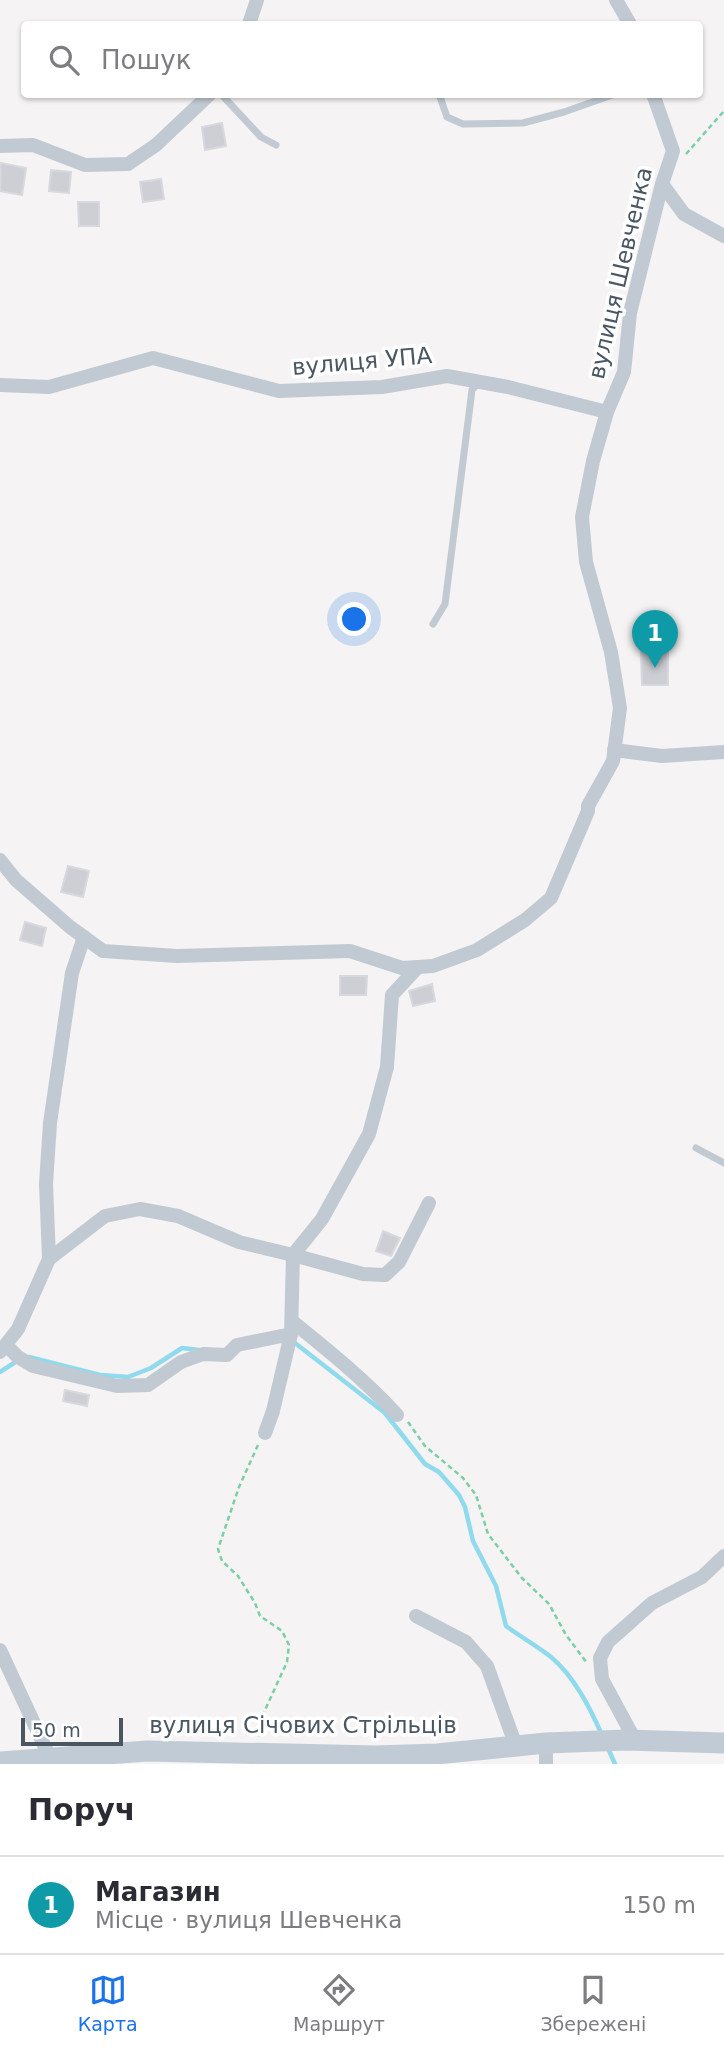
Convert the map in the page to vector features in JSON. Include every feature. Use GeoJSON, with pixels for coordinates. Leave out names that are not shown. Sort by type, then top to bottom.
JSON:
{"type":"FeatureCollection","features":[{"type":"Feature","properties":{"kind":"street"},"geometry":{"type":"LineString","coordinates":[[250,21],[257,0]]}},
{"type":"Feature","properties":{"kind":"street"},"geometry":{"type":"LineString","coordinates":[[615,0],[627,21]]}},
{"type":"Feature","properties":{"kind":"street"},"geometry":{"type":"LineString","coordinates":[[0,146],[33,145],[85,165],[128,164],[156,145],[207,98]]}},
{"type":"Feature","properties":{"kind":"street","name":"вулиця Шевченка"},"geometry":{"type":"LineString","coordinates":[[417,968],[433,966],[477,950],[525,920],[551,898],[588,806],[613,761],[620,708],[611,652],[586,562],[582,517],[593,461],[607,412],[624,372],[630,313],[662,184],[673,151],[654,98]]}},
{"type":"Feature","properties":{"kind":"street"},"geometry":{"type":"LineString","coordinates":[[662,184],[684,214],[724,236]]}},
{"type":"Feature","properties":{"kind":"street","name":"вулиця УПА"},"geometry":{"type":"LineString","coordinates":[[0,385],[49,387],[153,358],[279,391],[382,387],[447,376],[607,412]]}},
{"type":"Feature","properties":{"kind":"street"},"geometry":{"type":"LineString","coordinates":[[614,750],[662,756],[724,752]]}},
{"type":"Feature","properties":{"kind":"street"},"geometry":{"type":"LineString","coordinates":[[0,860],[16,880],[103,951],[177,956],[350,951],[402,968],[417,968]]}},
{"type":"Feature","properties":{"kind":"street"},"geometry":{"type":"LineString","coordinates":[[84,937],[72,973],[50,1123],[46,1184],[49,1259],[18,1329],[3,1349],[33,1366],[117,1386],[148,1385],[181,1362],[203,1354],[227,1355],[237,1345],[292,1328],[324,1347],[397,1415]]}},
{"type":"Feature","properties":{"kind":"street"},"geometry":{"type":"LineString","coordinates":[[265,1433],[273,1411],[292,1328],[293,1255],[323,1219],[369,1134],[387,1067],[392,995],[417,968]]}},
{"type":"Feature","properties":{"kind":"street"},"geometry":{"type":"LineString","coordinates":[[49,1259],[105,1216],[140,1209],[178,1216],[239,1242],[363,1274],[385,1275],[399,1262],[429,1203]]}},
{"type":"Feature","properties":{"kind":"street"},"geometry":{"type":"LineString","coordinates":[[631,1740],[602,1679],[600,1658],[608,1642],[652,1603],[702,1577],[724,1556]]}},
{"type":"Feature","properties":{"kind":"street"},"geometry":{"type":"LineString","coordinates":[[416,1616],[466,1642],[487,1666],[516,1746]]}},
{"type":"Feature","properties":{"kind":"street"},"geometry":{"type":"LineString","coordinates":[[0,1650],[50,1758]]}},
{"type":"Feature","properties":{"kind":"street","name":"вулиця Січових Стрільців"},"geometry":{"type":"LineString","coordinates":[[0,1762],[146,1751],[208,1758],[255,1752],[376,1761],[516,1746],[546,1754],[589,1742],[631,1740],[724,1743]]}},
{"type":"Feature","properties":{"kind":"lane"},"geometry":{"type":"LineString","coordinates":[[225,98],[261,137],[276,145]]}},
{"type":"Feature","properties":{"kind":"lane"},"geometry":{"type":"LineString","coordinates":[[440,98],[447,117],[463,124],[523,123],[602,98]]}},
{"type":"Feature","properties":{"kind":"lane"},"geometry":{"type":"LineString","coordinates":[[433,624],[444,604],[472,390],[479,382]]}},
{"type":"Feature","properties":{"kind":"lane"},"geometry":{"type":"LineString","coordinates":[[696,1147],[724,1163]]}},
{"type":"Feature","properties":{"kind":"path"},"geometry":{"type":"LineString","coordinates":[[686,155],[724,111]]}},
{"type":"Feature","properties":{"kind":"path"},"geometry":{"type":"LineString","coordinates":[[397,1415],[410,1423],[425,1446],[463,1478],[476,1495],[488,1534],[522,1578],[549,1604],[578,1652],[602,1679]]}},
{"type":"Feature","properties":{"kind":"path"},"geometry":{"type":"LineString","coordinates":[[255,1752],[265,1710],[287,1662],[289,1645],[282,1631],[260,1616],[245,1586],[222,1561],[218,1549],[250,1460],[265,1433]]}},
{"type":"Feature","properties":{"kind":"building"},"geometry":{"type":"Polygon","coordinates":[[[222,123],[226,146],[205,150],[202,127],[222,123]]]}},
{"type":"Feature","properties":{"kind":"building"},"geometry":{"type":"Polygon","coordinates":[[[1,163],[26,168],[22,195],[0,191],[1,163]]]}},
{"type":"Feature","properties":{"kind":"building"},"geometry":{"type":"Polygon","coordinates":[[[51,170],[71,172],[69,193],[49,191],[51,170]]]}},
{"type":"Feature","properties":{"kind":"building"},"geometry":{"type":"Polygon","coordinates":[[[161,179],[164,199],[143,202],[140,182],[161,179]]]}},
{"type":"Feature","properties":{"kind":"building"},"geometry":{"type":"Polygon","coordinates":[[[78,202],[99,202],[99,226],[79,226],[78,202]]]}},
{"type":"Feature","properties":{"kind":"building"},"geometry":{"type":"Polygon","coordinates":[[[641,652],[668,652],[668,685],[642,685],[641,652]]]}},
{"type":"Feature","properties":{"kind":"building"},"geometry":{"type":"Polygon","coordinates":[[[68,866],[89,871],[83,897],[61,892],[68,866]]]}},
{"type":"Feature","properties":{"kind":"building"},"geometry":{"type":"Polygon","coordinates":[[[25,922],[46,928],[42,946],[20,940],[25,922]]]}},
{"type":"Feature","properties":{"kind":"building"},"geometry":{"type":"Polygon","coordinates":[[[340,976],[367,976],[366,995],[340,995],[340,976]]]}},
{"type":"Feature","properties":{"kind":"building"},"geometry":{"type":"Polygon","coordinates":[[[432,984],[435,1001],[413,1006],[409,991],[432,984]]]}},
{"type":"Feature","properties":{"kind":"building"},"geometry":{"type":"Polygon","coordinates":[[[383,1231],[400,1238],[391,1256],[376,1251],[383,1231]]]}},
{"type":"Feature","properties":{"kind":"building"},"geometry":{"type":"Polygon","coordinates":[[[65,1390],[89,1395],[87,1406],[63,1401],[65,1390]]]}},
{"type":"Feature","properties":{"kind":"waterway"},"geometry":{"type":"LineString","coordinates":[[295,1343],[385,1413],[425,1464],[439,1472],[459,1495],[465,1507],[473,1541],[496,1586],[506,1626],[551,1657],[567,1673],[587,1703],[602,1735]]}},
{"type":"Feature","properties":{"kind":"waterway"},"geometry":{"type":"LineString","coordinates":[[29,1357],[100,1375],[128,1377],[151,1368],[182,1348],[199,1350]]}},
{"type":"Feature","properties":{"kind":"waterway"},"geometry":{"type":"LineString","coordinates":[[0,1372],[14,1363]]}},
{"type":"Feature","properties":{"kind":"waterway"},"geometry":{"type":"LineString","coordinates":[[607,1746],[615,1764]]}},
{"type":"Feature","properties":{"kind":"place","name":"Магазин"},"geometry":{"type":"Point","coordinates":[655,668]}}]}
